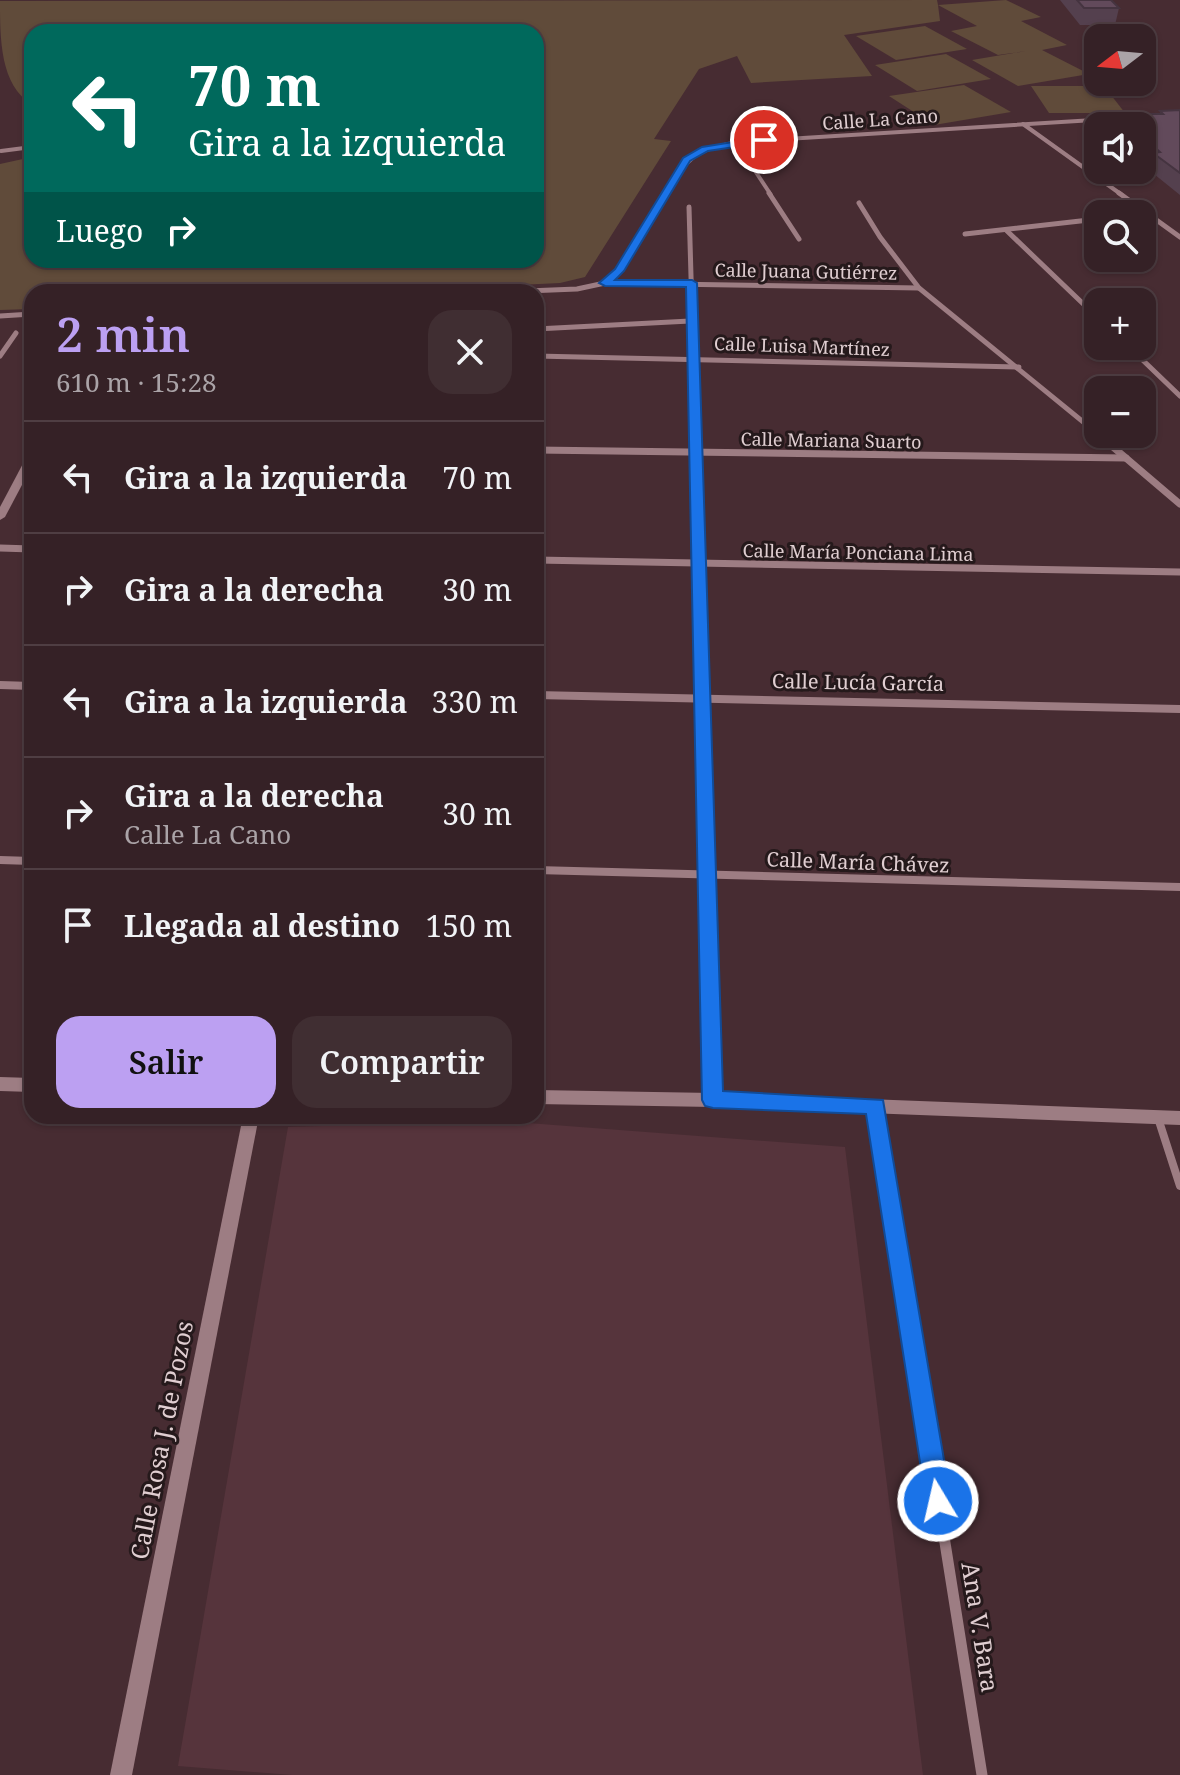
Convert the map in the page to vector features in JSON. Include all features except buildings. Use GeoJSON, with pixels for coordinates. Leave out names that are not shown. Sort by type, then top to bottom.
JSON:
{"type":"FeatureCollection","features":[{"type":"Feature","properties":{"kind":"street","name":"Calle La Cano"},"geometry":{"type":"LineString","coordinates":[[605,283],[619,271],[687,160],[705,149],[736,142],[1084,120]]}},
{"type":"Feature","properties":{"kind":"street"},"geometry":{"type":"LineString","coordinates":[[1023,124],[1131,200]]}},
{"type":"Feature","properties":{"kind":"street"},"geometry":{"type":"LineString","coordinates":[[736,142],[799,239]]}},
{"type":"Feature","properties":{"kind":"street"},"geometry":{"type":"LineString","coordinates":[[1,160],[0,151],[24,148]]}},
{"type":"Feature","properties":{"kind":"street"},"geometry":{"type":"LineString","coordinates":[[859,203],[880,237],[919,288],[1084,422]]}},
{"type":"Feature","properties":{"kind":"street"},"geometry":{"type":"LineString","coordinates":[[689,207],[713,1100]]}},
{"type":"Feature","properties":{"kind":"street"},"geometry":{"type":"LineString","coordinates":[[1156,218],[1180,237]]}},
{"type":"Feature","properties":{"kind":"street"},"geometry":{"type":"LineString","coordinates":[[965,234],[1084,221]]}},
{"type":"Feature","properties":{"kind":"street"},"geometry":{"type":"LineString","coordinates":[[1006,230],[1084,305]]}},
{"type":"Feature","properties":{"kind":"street","name":"Calle Juana Gutiérrez"},"geometry":{"type":"LineString","coordinates":[[544,290],[577,289],[605,283],[919,288]]}},
{"type":"Feature","properties":{"kind":"street"},"geometry":{"type":"LineString","coordinates":[[0,316],[24,314]]}},
{"type":"Feature","properties":{"kind":"street","name":"Calle Luisa Martínez"},"geometry":{"type":"LineString","coordinates":[[544,329],[690,321]]}},
{"type":"Feature","properties":{"kind":"street"},"geometry":{"type":"LineString","coordinates":[[1,353],[16,333]]}},
{"type":"Feature","properties":{"kind":"street","name":"Calle Luisa Martínez"},"geometry":{"type":"LineString","coordinates":[[544,356],[691,357],[1019,367]]}},
{"type":"Feature","properties":{"kind":"street"},"geometry":{"type":"LineString","coordinates":[[1143,360],[1180,396]]}},
{"type":"Feature","properties":{"kind":"street"},"geometry":{"type":"LineString","coordinates":[[1114,448],[1180,504]]}},
{"type":"Feature","properties":{"kind":"street","name":"Calle Mariana Suarto"},"geometry":{"type":"LineString","coordinates":[[544,450],[1126,458]]}},
{"type":"Feature","properties":{"kind":"street"},"geometry":{"type":"LineString","coordinates":[[0,517],[24,471]]}},
{"type":"Feature","properties":{"kind":"street"},"geometry":{"type":"LineString","coordinates":[[0,548],[24,549]]}},
{"type":"Feature","properties":{"kind":"street","name":"Calle María Ponciana Lima"},"geometry":{"type":"LineString","coordinates":[[544,560],[1180,572]]}},
{"type":"Feature","properties":{"kind":"street"},"geometry":{"type":"LineString","coordinates":[[0,685],[24,686]]}},
{"type":"Feature","properties":{"kind":"street","name":"Calle Lucía García"},"geometry":{"type":"LineString","coordinates":[[544,695],[1180,709]]}},
{"type":"Feature","properties":{"kind":"street"},"geometry":{"type":"LineString","coordinates":[[0,860],[24,861]]}},
{"type":"Feature","properties":{"kind":"street","name":"Calle María Chávez"},"geometry":{"type":"LineString","coordinates":[[544,870],[1180,887]]}},
{"type":"Feature","properties":{"kind":"street"},"geometry":{"type":"LineString","coordinates":[[0,1084],[24,1085]]}},
{"type":"Feature","properties":{"kind":"street"},"geometry":{"type":"LineString","coordinates":[[544,1097],[713,1100],[1180,1118]]}},
{"type":"Feature","properties":{"kind":"street","name":"Ana V. Bara"},"geometry":{"type":"LineString","coordinates":[[875,1106],[982,1775]]}},
{"type":"Feature","properties":{"kind":"street"},"geometry":{"type":"LineString","coordinates":[[1158,1118],[1180,1186]]}},
{"type":"Feature","properties":{"kind":"street","name":"Calle Rosa J. de Pozos"},"geometry":{"type":"LineString","coordinates":[[121,1775],[249,1124]]}},
{"type":"Feature","properties":{"kind":"shaded area"},"geometry":{"type":"Polygon","coordinates":[[[937,0],[940,21],[844,35],[872,76],[751,83],[737,56],[699,69],[654,139],[671,141],[585,277],[539,284],[24,284],[24,309],[0,310],[0,164],[24,159],[24,268],[544,268],[544,24],[24,24],[24,98],[14,86],[4,60],[0,1],[937,0]]]}},
{"type":"Feature","properties":{"kind":"shaded area"},"geometry":{"type":"Polygon","coordinates":[[[1006,0],[1041,17],[1021,21],[1067,45],[1042,50],[1084,71],[1084,75],[1018,86],[972,60],[1026,51],[998,55],[951,31],[977,26],[938,5],[1006,0]]]}},
{"type":"Feature","properties":{"kind":"shaded area"},"geometry":{"type":"Polygon","coordinates":[[[925,26],[967,49],[896,60],[856,36],[925,26]]]}},
{"type":"Feature","properties":{"kind":"shaded area"},"geometry":{"type":"Polygon","coordinates":[[[946,54],[991,79],[917,91],[875,65],[946,54]]]}},
{"type":"Feature","properties":{"kind":"shaded area"},"geometry":{"type":"Polygon","coordinates":[[[964,85],[1011,112],[934,125],[889,96],[964,85]]]}},
{"type":"Feature","properties":{"kind":"shaded area"},"geometry":{"type":"Polygon","coordinates":[[[1031,86],[1084,86],[1084,96],[1112,96],[1124,112],[1084,112],[1049,113],[1031,86]]]}},
{"type":"Feature","properties":{"kind":"shaded area"},"geometry":{"type":"Polygon","coordinates":[[[541,1124],[845,1147],[923,1775],[292,1775],[178,1766],[288,1127],[541,1124]]]}},
{"type":"Feature","properties":{"kind":"route"},"geometry":{"type":"LineString","coordinates":[[764,140],[705,149],[687,160],[619,271],[605,283],[692,283],[690,321],[713,1100],[875,1106],[938,1501]]}}]}
